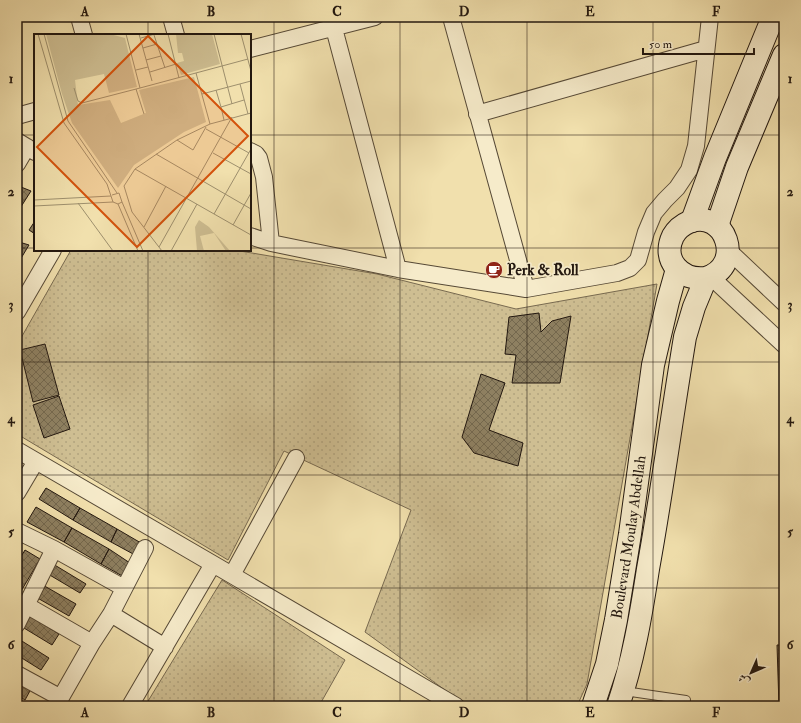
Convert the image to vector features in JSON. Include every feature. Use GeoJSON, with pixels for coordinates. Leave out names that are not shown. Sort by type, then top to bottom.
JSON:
{"type":"FeatureCollection","features":[{"type":"Feature","properties":{"kind":"main road"},"geometry":{"type":"LineString","coordinates":[[692,221],[715,158],[774,17]]}},
{"type":"Feature","properties":{"kind":"main road"},"geometry":{"type":"LineString","coordinates":[[717,226],[737,168],[784,54]]}},
{"type":"Feature","properties":{"kind":"main road"},"geometry":{"type":"LineString","coordinates":[[701,220],[717,226],[726,237],[729,252],[726,262],[720,271],[709,278],[699,279],[691,278],[683,274],[677,269],[672,261],[670,251],[671,240],[676,232],[683,225],[692,221],[701,220]]}},
{"type":"Feature","properties":{"kind":"main road","name":"Boulevard Moulay Abdellah"},"geometry":{"type":"LineString","coordinates":[[593,706],[607,664],[616,620],[630,534],[653,365],[663,320],[677,269]]}},
{"type":"Feature","properties":{"kind":"main road","name":"Boulevard Moulay Abdellah"},"geometry":{"type":"LineString","coordinates":[[621,698],[640,617],[685,338],[691,315],[709,278]]}},
{"type":"Feature","properties":{"kind":"street"},"geometry":{"type":"LineString","coordinates":[[79,17],[84,34]]}},
{"type":"Feature","properties":{"kind":"street"},"geometry":{"type":"LineString","coordinates":[[171,17],[176,34]]}},
{"type":"Feature","properties":{"kind":"street"},"geometry":{"type":"LineString","coordinates":[[251,49],[333,22],[374,17]]}},
{"type":"Feature","properties":{"kind":"street"},"geometry":{"type":"LineString","coordinates":[[451,17],[526,289]]}},
{"type":"Feature","properties":{"kind":"street"},"geometry":{"type":"LineString","coordinates":[[251,236],[271,243],[398,269],[526,289],[617,273],[630,268],[638,260],[646,232],[654,213],[677,188],[689,170],[696,146],[710,17]]}},
{"type":"Feature","properties":{"kind":"street"},"geometry":{"type":"LineString","coordinates":[[333,22],[398,269]]}},
{"type":"Feature","properties":{"kind":"street"},"geometry":{"type":"LineString","coordinates":[[477,114],[706,49]]}},
{"type":"Feature","properties":{"kind":"street"},"geometry":{"type":"LineString","coordinates":[[17,116],[34,111]]}},
{"type":"Feature","properties":{"kind":"street"},"geometry":{"type":"LineString","coordinates":[[17,164],[26,147]]}},
{"type":"Feature","properties":{"kind":"street"},"geometry":{"type":"LineString","coordinates":[[251,152],[256,154],[259,158],[264,177],[271,243]]}},
{"type":"Feature","properties":{"kind":"street"},"geometry":{"type":"LineString","coordinates":[[17,312],[52,251]]}},
{"type":"Feature","properties":{"kind":"street"},"geometry":{"type":"LineString","coordinates":[[729,252],[784,303]]}},
{"type":"Feature","properties":{"kind":"street"},"geometry":{"type":"LineString","coordinates":[[709,278],[784,345]]}},
{"type":"Feature","properties":{"kind":"street"},"geometry":{"type":"LineString","coordinates":[[17,450],[456,706]]}},
{"type":"Feature","properties":{"kind":"street"},"geometry":{"type":"LineString","coordinates":[[232,575],[296,458]]}},
{"type":"Feature","properties":{"kind":"street"},"geometry":{"type":"LineString","coordinates":[[17,493],[36,461]]}},
{"type":"Feature","properties":{"kind":"street"},"geometry":{"type":"LineString","coordinates":[[17,531],[54,549],[124,588]]}},
{"type":"Feature","properties":{"kind":"street"},"geometry":{"type":"LineString","coordinates":[[17,674],[59,702],[92,643],[111,614],[145,548]]}},
{"type":"Feature","properties":{"kind":"street"},"geometry":{"type":"LineString","coordinates":[[17,624],[54,549]]}},
{"type":"Feature","properties":{"kind":"street"},"geometry":{"type":"LineString","coordinates":[[130,706],[213,564]]}},
{"type":"Feature","properties":{"kind":"street"},"geometry":{"type":"LineString","coordinates":[[26,605],[92,643]]}},
{"type":"Feature","properties":{"kind":"street"},"geometry":{"type":"LineString","coordinates":[[111,614],[165,647]]}},
{"type":"Feature","properties":{"kind":"lane"},"geometry":{"type":"LineString","coordinates":[[621,698],[686,700]]}},
{"type":"Feature","properties":{"kind":"shaded area"},"geometry":{"type":"Polygon","coordinates":[[[70,251],[240,251],[377,274],[516,309],[657,284],[587,684],[577,706],[467,706],[365,632],[411,510],[284,451],[228,560],[17,434],[17,345],[70,251]]]}},
{"type":"Feature","properties":{"kind":"shaded area"},"geometry":{"type":"Polygon","coordinates":[[[222,580],[345,660],[319,706],[145,706],[222,580]]]}},
{"type":"Feature","properties":{"kind":"building"},"geometry":{"type":"Polygon","coordinates":[[[21,187],[31,191],[17,213],[17,193],[21,187]]]}},
{"type":"Feature","properties":{"kind":"building"},"geometry":{"type":"Polygon","coordinates":[[[34,222],[34,233],[29,230],[34,222]]]}},
{"type":"Feature","properties":{"kind":"building"},"geometry":{"type":"Polygon","coordinates":[[[19,242],[29,245],[17,265],[17,245],[19,242]]]}},
{"type":"Feature","properties":{"kind":"building"},"geometry":{"type":"Polygon","coordinates":[[[539,313],[541,332],[552,321],[571,316],[560,383],[512,383],[516,355],[505,354],[509,317],[539,313]]]}},
{"type":"Feature","properties":{"kind":"building"},"geometry":{"type":"Polygon","coordinates":[[[45,344],[59,395],[33,402],[20,350],[45,344]]]}},
{"type":"Feature","properties":{"kind":"building"},"geometry":{"type":"Polygon","coordinates":[[[481,374],[505,383],[489,430],[523,443],[518,466],[474,453],[462,437],[481,374]]]}},
{"type":"Feature","properties":{"kind":"building"},"geometry":{"type":"Polygon","coordinates":[[[59,396],[70,429],[44,438],[33,405],[59,396]]]}},
{"type":"Feature","properties":{"kind":"building"},"geometry":{"type":"Polygon","coordinates":[[[46,488],[80,508],[73,520],[39,499],[46,488]]]}},
{"type":"Feature","properties":{"kind":"building"},"geometry":{"type":"Polygon","coordinates":[[[36,507],[72,528],[64,542],[27,522],[36,507]]]}},
{"type":"Feature","properties":{"kind":"building"},"geometry":{"type":"Polygon","coordinates":[[[80,508],[117,529],[111,542],[73,520],[80,508]]]}},
{"type":"Feature","properties":{"kind":"building"},"geometry":{"type":"Polygon","coordinates":[[[72,528],[109,549],[101,564],[64,542],[72,528]]]}},
{"type":"Feature","properties":{"kind":"building"},"geometry":{"type":"Polygon","coordinates":[[[117,529],[141,543],[135,555],[111,542],[117,529]]]}},
{"type":"Feature","properties":{"kind":"building"},"geometry":{"type":"Polygon","coordinates":[[[109,549],[130,563],[124,577],[101,564],[109,549]]]}},
{"type":"Feature","properties":{"kind":"building"},"geometry":{"type":"Polygon","coordinates":[[[25,550],[40,559],[17,598],[17,563],[25,550]]]}},
{"type":"Feature","properties":{"kind":"building"},"geometry":{"type":"Polygon","coordinates":[[[53,564],[86,584],[80,593],[48,574],[53,564]]]}},
{"type":"Feature","properties":{"kind":"building"},"geometry":{"type":"Polygon","coordinates":[[[41,584],[76,604],[69,616],[34,596],[41,584]]]}},
{"type":"Feature","properties":{"kind":"building"},"geometry":{"type":"Polygon","coordinates":[[[26,613],[59,634],[52,645],[19,625],[26,613]]]}},
{"type":"Feature","properties":{"kind":"building"},"geometry":{"type":"Polygon","coordinates":[[[17,638],[49,658],[41,670],[17,655],[17,638]]]}},
{"type":"Feature","properties":{"kind":"building"},"geometry":{"type":"Polygon","coordinates":[[[777,645],[784,645],[784,706],[779,706],[777,645]]]}},
{"type":"Feature","properties":{"kind":"building"},"geometry":{"type":"Polygon","coordinates":[[[17,680],[31,689],[25,700],[17,695],[17,680]]]}},
{"type":"Feature","properties":{"kind":"place","name":"Perk & Roll"},"geometry":{"type":"Point","coordinates":[494,270]}}]}
